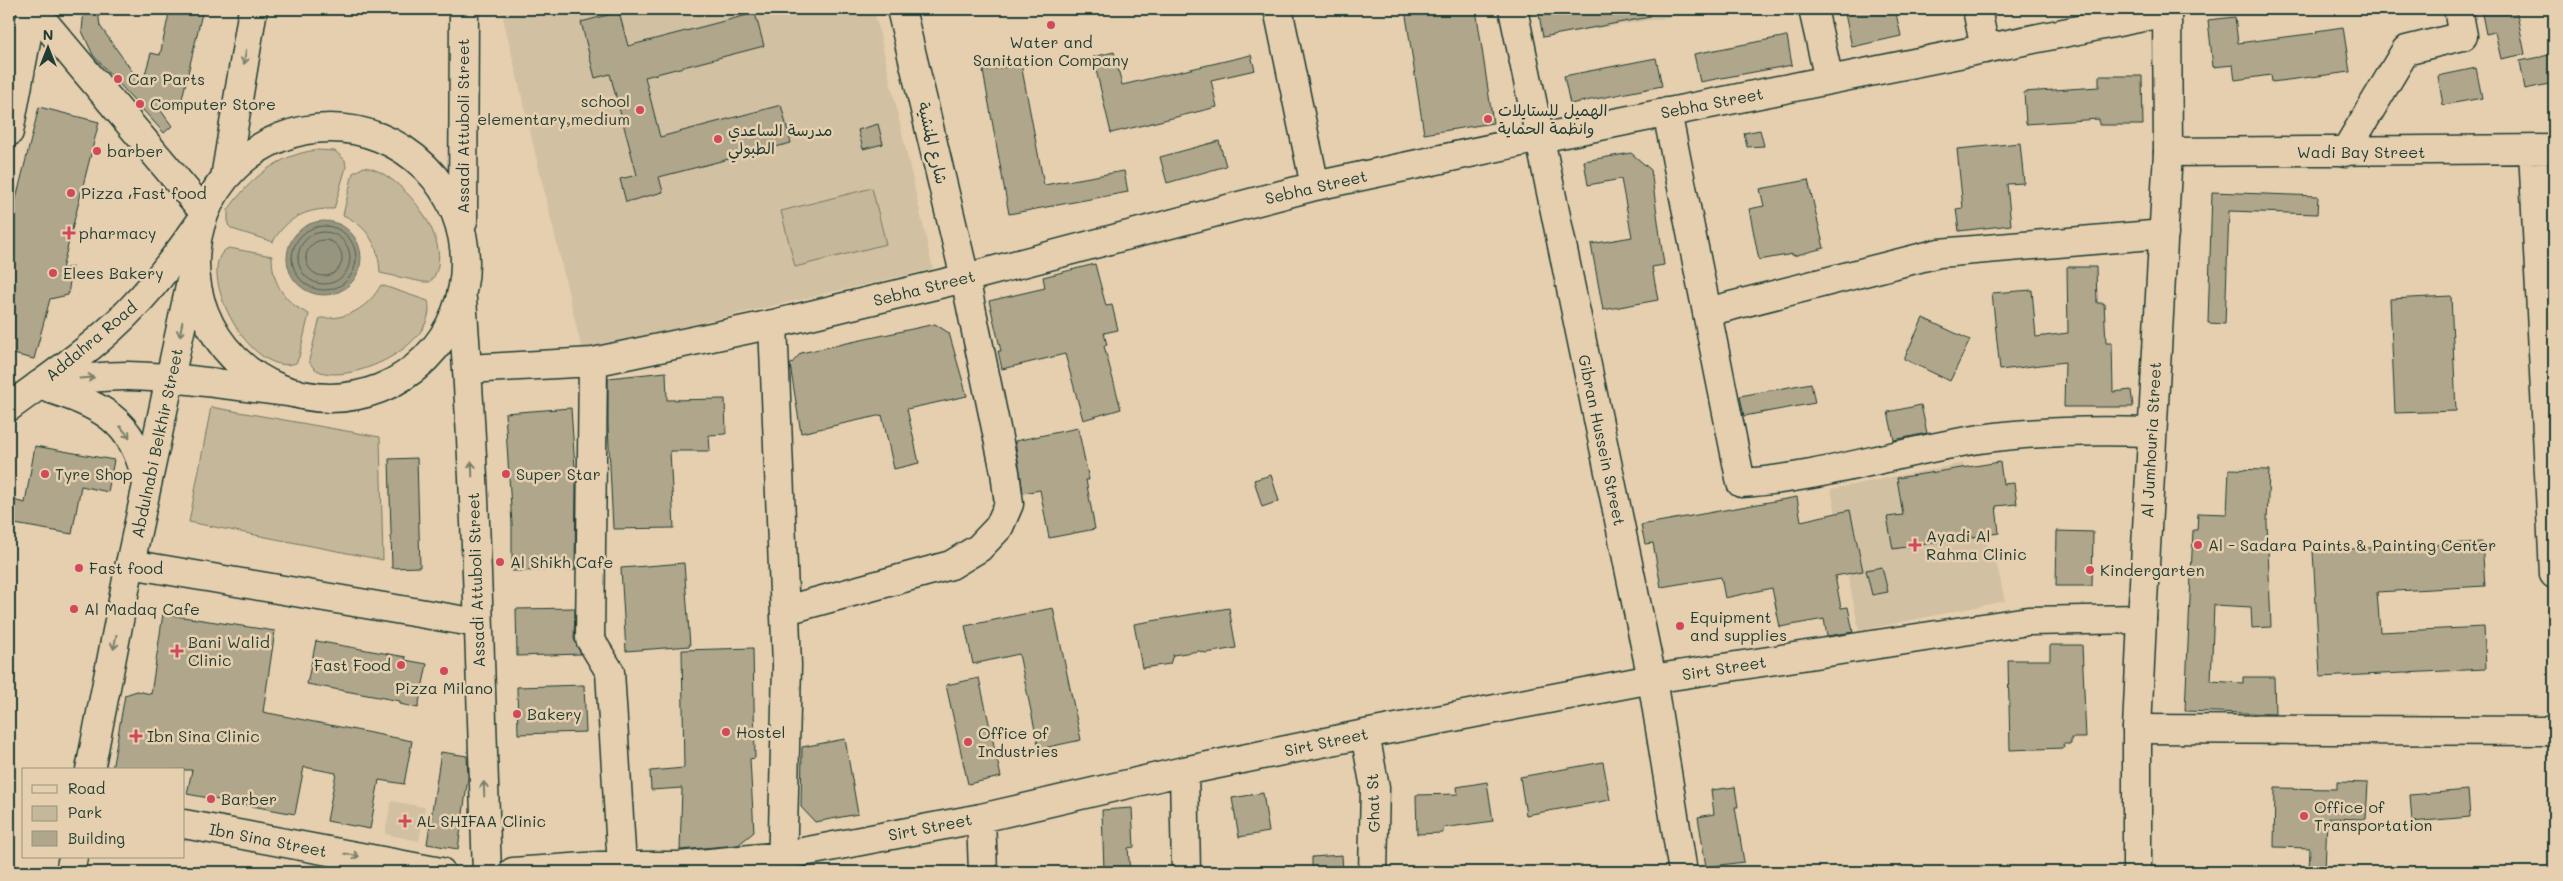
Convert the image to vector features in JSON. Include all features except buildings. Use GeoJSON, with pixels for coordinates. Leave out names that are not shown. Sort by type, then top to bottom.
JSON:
{"type":"FeatureCollection","features":[{"type":"Feature","properties":{"kind":"main road"},"geometry":{"type":"LineString","coordinates":[[33,9],[203,216]]}},
{"type":"Feature","properties":{"kind":"main road"},"geometry":{"type":"LineString","coordinates":[[9,132],[33,9]]}},
{"type":"Feature","properties":{"kind":"main road"},"geometry":{"type":"LineString","coordinates":[[225,178],[253,9]]}},
{"type":"Feature","properties":{"kind":"main road","name":"Assadi Attuboli Street"},"geometry":{"type":"LineString","coordinates":[[464,9],[462,208],[464,242]]}},
{"type":"Feature","properties":{"kind":"main road","name":"شارع المنشية"},"geometry":{"type":"LineString","coordinates":[[786,610],[951,565],[980,548],[999,528],[1009,504],[1005,472],[965,278],[901,9]]}},
{"type":"Feature","properties":{"kind":"main road"},"geometry":{"type":"LineString","coordinates":[[1278,9],[1315,186]]}},
{"type":"Feature","properties":{"kind":"main road","name":"Gibran Hussein Street"},"geometry":{"type":"LineString","coordinates":[[1513,9],[1652,679],[1683,872]]}},
{"type":"Feature","properties":{"kind":"main road"},"geometry":{"type":"LineString","coordinates":[[1813,9],[1829,80]]}},
{"type":"Feature","properties":{"kind":"main road"},"geometry":{"type":"LineString","coordinates":[[1977,9],[1985,48]]}},
{"type":"Feature","properties":{"kind":"main road"},"geometry":{"type":"LineString","coordinates":[[2345,152],[2406,50],[2463,36],[2458,9]]}},
{"type":"Feature","properties":{"kind":"main road","name":"Sebha Street"},"geometry":{"type":"LineString","coordinates":[[468,368],[593,362],[773,324],[965,278],[1315,186],[1540,138],[2168,10]]}},
{"type":"Feature","properties":{"kind":"main road","name":"Al Jumhouria Street"},"geometry":{"type":"LineString","coordinates":[[2137,872],[2137,729],[2150,432],[2168,152],[2168,10]]}},
{"type":"Feature","properties":{"kind":"main road"},"geometry":{"type":"LineString","coordinates":[[1667,112],[1741,483],[1779,481],[1978,439],[2061,432],[2150,432]]}},
{"type":"Feature","properties":{"kind":"main road"},"geometry":{"type":"LineString","coordinates":[[38,385],[82,378],[127,376],[171,378],[323,398],[351,396],[378,389],[404,377],[425,359],[444,337],[456,313],[461,287],[464,242],[458,216],[445,191],[428,169],[407,151],[382,138],[356,130],[328,128],[300,131],[274,140],[247,156],[225,178],[203,216],[196,242],[194,264],[198,293],[204,312],[223,346],[244,367],[268,383],[295,393]]}},
{"type":"Feature","properties":{"kind":"main road"},"geometry":{"type":"LineString","coordinates":[[2544,150],[2554,574]]}},
{"type":"Feature","properties":{"kind":"main road","name":"Wadi Bay Street"},"geometry":{"type":"LineString","coordinates":[[2168,152],[2544,150]]}},
{"type":"Feature","properties":{"kind":"main road","name":"Addahra Road"},"geometry":{"type":"LineString","coordinates":[[9,407],[103,334],[132,308],[163,272],[203,216]]}},
{"type":"Feature","properties":{"kind":"main road"},"geometry":{"type":"LineString","coordinates":[[1707,312],[1939,253],[2164,234]]}},
{"type":"Feature","properties":{"kind":"main road","name":"Abdulnabi Belkhir Street"},"geometry":{"type":"LineString","coordinates":[[90,768],[130,564],[194,264]]}},
{"type":"Feature","properties":{"kind":"main road","name":"Assadi Attuboli Street"},"geometry":{"type":"LineString","coordinates":[[461,287],[468,368],[486,872]]}},
{"type":"Feature","properties":{"kind":"main road"},"geometry":{"type":"LineString","coordinates":[[773,324],[786,610],[782,864]]}},
{"type":"Feature","properties":{"kind":"main road"},"geometry":{"type":"LineString","coordinates":[[593,362],[590,639],[610,672],[608,868]]}},
{"type":"Feature","properties":{"kind":"main road"},"geometry":{"type":"LineString","coordinates":[[38,385],[85,400],[108,413],[130,436],[142,460],[147,486]]}},
{"type":"Feature","properties":{"kind":"main road"},"geometry":{"type":"LineString","coordinates":[[130,564],[478,623]]}},
{"type":"Feature","properties":{"kind":"main road","name":"Sirt Street"},"geometry":{"type":"LineString","coordinates":[[513,872],[608,868],[679,869],[782,864],[1184,771],[1652,679],[2028,621],[2142,619]]}},
{"type":"Feature","properties":{"kind":"main road"},"geometry":{"type":"LineString","coordinates":[[2137,729],[2554,731]]}},
{"type":"Feature","properties":{"kind":"main road","name":"Ghat St"},"geometry":{"type":"LineString","coordinates":[[1366,734],[1375,788],[1374,872]]}},
{"type":"Feature","properties":{"kind":"main road"},"geometry":{"type":"LineString","coordinates":[[1184,771],[1186,872]]}},
{"type":"Feature","properties":{"kind":"main road"},"geometry":{"type":"LineString","coordinates":[[981,818],[983,872]]}},
{"type":"Feature","properties":{"kind":"main road","name":"Ibn Sina Street"},"geometry":{"type":"LineString","coordinates":[[185,824],[441,872]]}},
{"type":"Feature","properties":{"kind":"main road"},"geometry":{"type":"LineString","coordinates":[[70,872],[73,858]]}},
{"type":"Feature","properties":{"kind":"shaded area","name":"مدرسة الساعدي الطبولي"},"geometry":{"type":"Polygon","coordinates":[[[501,9],[874,9],[933,269],[582,350],[501,9]]]}},
{"type":"Feature","properties":{"kind":"shaded area"},"geometry":{"type":"Polygon","coordinates":[[[1537,9],[1721,9],[1542,37],[1537,9]]]}},
{"type":"Feature","properties":{"kind":"shaded area","name":"Ayadi Al Rahma Clinic"},"geometry":{"type":"Polygon","coordinates":[[[1964,463],[1980,537],[1994,552],[2005,601],[1859,631],[1831,489],[1964,463]]]}},
{"type":"Feature","properties":{"kind":"shaded area","name":"AL SHIFAA Clinic"},"geometry":{"type":"Polygon","coordinates":[[[391,801],[425,807],[419,841],[385,834],[391,801]]]}},
{"type":"Feature","properties":{"kind":"green space"},"geometry":{"type":"Polygon","coordinates":[[[317,150],[335,151],[345,160],[346,167],[334,209],[315,210],[298,216],[284,227],[273,242],[232,229],[228,225],[228,210],[255,179],[266,170],[289,157],[317,150]]]}},
{"type":"Feature","properties":{"kind":"green space"},"geometry":{"type":"Polygon","coordinates":[[[364,167],[379,172],[395,182],[410,196],[423,213],[433,232],[438,250],[438,267],[430,282],[380,273],[377,254],[370,238],[359,225],[343,215],[353,173],[364,167]]]}},
{"type":"Feature","properties":{"kind":"green space"},"geometry":{"type":"Polygon","coordinates":[[[872,188],[886,244],[795,267],[781,211],[872,188]]]}},
{"type":"Feature","properties":{"kind":"green space"},"geometry":{"type":"Polygon","coordinates":[[[229,248],[272,256],[277,284],[293,304],[309,314],[296,363],[278,364],[260,354],[244,338],[230,317],[221,295],[217,274],[219,258],[229,248]]]}},
{"type":"Feature","properties":{"kind":"green space"},"geometry":{"type":"Polygon","coordinates":[[[381,285],[428,301],[427,320],[416,337],[399,352],[377,364],[354,371],[334,374],[318,370],[309,360],[320,318],[339,317],[356,311],[370,300],[381,285]]]}},
{"type":"Feature","properties":{"kind":"green space"},"geometry":{"type":"Polygon","coordinates":[[[211,407],[380,437],[383,560],[189,522],[211,407]]]}},
{"type":"Feature","properties":{"kind":"water"},"geometry":{"type":"Polygon","coordinates":[[[317,221],[331,221],[345,227],[355,237],[361,251],[359,272],[345,289],[331,295],[317,295],[303,289],[293,279],[287,265],[287,251],[293,237],[303,227],[317,221]]]}},
{"type":"Feature","properties":{"kind":"place","name":"Water and Sanitation Company"},"geometry":{"type":"Point","coordinates":[1051,25]}},
{"type":"Feature","properties":{"kind":"place","name":"Car Parts"},"geometry":{"type":"Point","coordinates":[118,79]}},
{"type":"Feature","properties":{"kind":"place","name":"Computer Store"},"geometry":{"type":"Point","coordinates":[140,104]}},
{"type":"Feature","properties":{"kind":"place","name":"school elementary,medium"},"geometry":{"type":"Point","coordinates":[640,110]}},
{"type":"Feature","properties":{"kind":"place","name":"الهميل للستايلات وانظمة الحماية"},"geometry":{"type":"Point","coordinates":[1488,119]}},
{"type":"Feature","properties":{"kind":"place","name":"مدرسة الساعدي الطبولي"},"geometry":{"type":"Point","coordinates":[718,139]}},
{"type":"Feature","properties":{"kind":"place","name":"barber"},"geometry":{"type":"Point","coordinates":[97,151]}},
{"type":"Feature","properties":{"kind":"place","name":"Pizza ،Fast food"},"geometry":{"type":"Point","coordinates":[71,193]}},
{"type":"Feature","properties":{"kind":"place","name":"pharmacy"},"geometry":{"type":"Point","coordinates":[69,233]}},
{"type":"Feature","properties":{"kind":"place","name":"Elees Bakery"},"geometry":{"type":"Point","coordinates":[53,273]}},
{"type":"Feature","properties":{"kind":"place","name":"Tyre Shop"},"geometry":{"type":"Point","coordinates":[45,474]}},
{"type":"Feature","properties":{"kind":"place","name":"Super Star"},"geometry":{"type":"Point","coordinates":[506,474]}},
{"type":"Feature","properties":{"kind":"place","name":"Ayadi Al Rahma Clinic"},"geometry":{"type":"Point","coordinates":[1915,545]}},
{"type":"Feature","properties":{"kind":"place","name":"Al - Sadara Paints & Painting Center"},"geometry":{"type":"Point","coordinates":[2198,545]}},
{"type":"Feature","properties":{"kind":"place","name":"Al Shikh Cafe"},"geometry":{"type":"Point","coordinates":[500,562]}},
{"type":"Feature","properties":{"kind":"place","name":"Fast food"},"geometry":{"type":"Point","coordinates":[79,568]}},
{"type":"Feature","properties":{"kind":"place","name":"Kindergarten"},"geometry":{"type":"Point","coordinates":[2090,570]}},
{"type":"Feature","properties":{"kind":"place","name":"Al Madaq Cafe"},"geometry":{"type":"Point","coordinates":[74,609]}},
{"type":"Feature","properties":{"kind":"place","name":"Equipment and supplies"},"geometry":{"type":"Point","coordinates":[1680,626]}},
{"type":"Feature","properties":{"kind":"place","name":"Bani Walid Clinic"},"geometry":{"type":"Point","coordinates":[177,651]}},
{"type":"Feature","properties":{"kind":"place","name":"Fast Food"},"geometry":{"type":"Point","coordinates":[401,665]}},
{"type":"Feature","properties":{"kind":"place","name":"Pizza Milano"},"geometry":{"type":"Point","coordinates":[444,671]}},
{"type":"Feature","properties":{"kind":"place","name":"Bakery"},"geometry":{"type":"Point","coordinates":[517,714]}},
{"type":"Feature","properties":{"kind":"place","name":"Hostel"},"geometry":{"type":"Point","coordinates":[726,732]}},
{"type":"Feature","properties":{"kind":"place","name":"Ibn Sina Clinic"},"geometry":{"type":"Point","coordinates":[136,736]}},
{"type":"Feature","properties":{"kind":"place","name":"Office of Industries"},"geometry":{"type":"Point","coordinates":[968,742]}},
{"type":"Feature","properties":{"kind":"place","name":"Barber"},"geometry":{"type":"Point","coordinates":[211,799]}},
{"type":"Feature","properties":{"kind":"place","name":"Office of Transportation"},"geometry":{"type":"Point","coordinates":[2304,816]}},
{"type":"Feature","properties":{"kind":"place","name":"AL SHIFAA Clinic"},"geometry":{"type":"Point","coordinates":[405,821]}}]}
